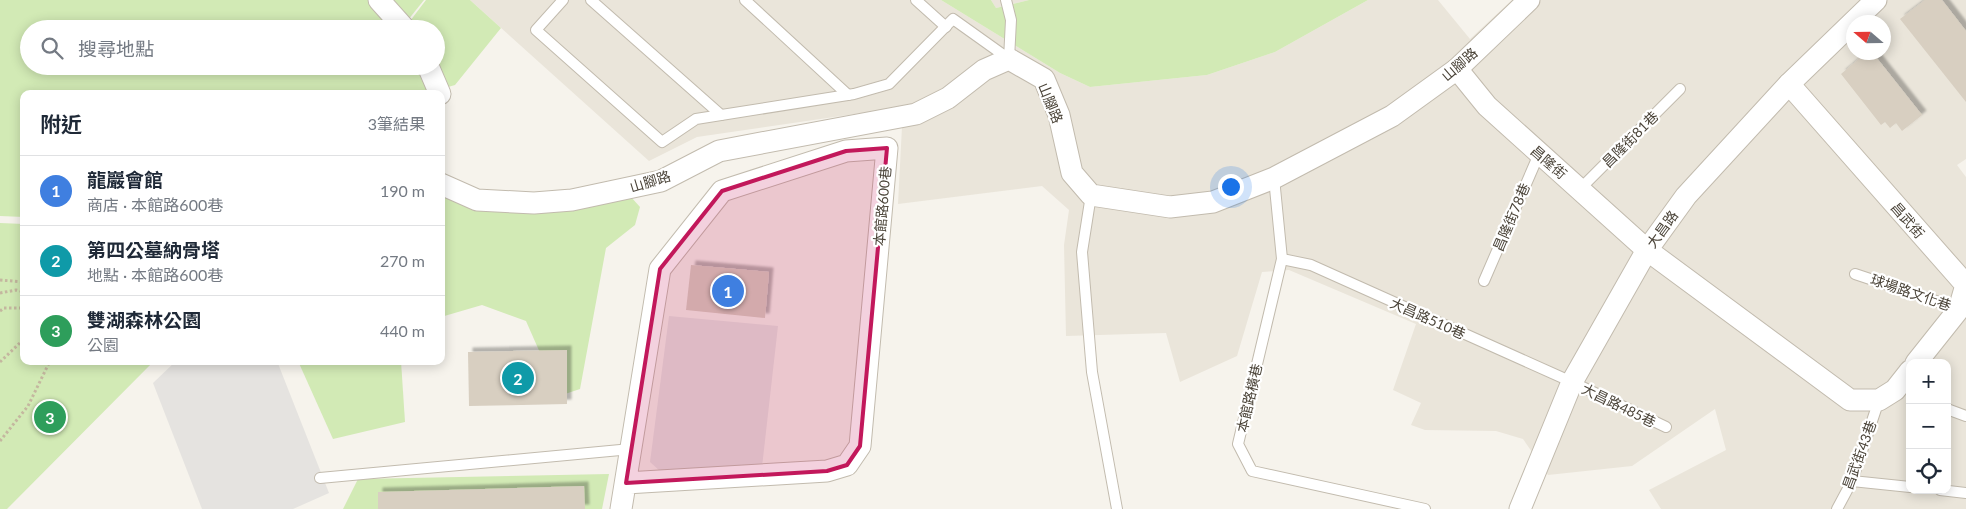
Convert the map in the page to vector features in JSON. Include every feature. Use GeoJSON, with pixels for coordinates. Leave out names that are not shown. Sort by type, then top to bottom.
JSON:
{"type":"FeatureCollection","features":[{"type":"Feature","properties":{"kind":"street"},"geometry":{"type":"LineString","coordinates":[[379,0],[397,20]]}},
{"type":"Feature","properties":{"kind":"street","name":"山腳路"},"geometry":{"type":"LineString","coordinates":[[445,186],[477,200],[534,203],[572,200],[661,180],[719,151],[916,114],[948,98],[984,70],[1010,59],[1044,79],[1058,115],[1072,173],[1091,195],[1170,206],[1213,202],[1274,178],[1392,116],[1457,69],[1529,0]]}},
{"type":"Feature","properties":{"kind":"street","name":"大昌路"},"geometry":{"type":"LineString","coordinates":[[1520,509],[1572,382],[1647,250],[1686,196],[1789,84],[1876,0]]}},
{"type":"Feature","properties":{"kind":"street","name":"昌隆街"},"geometry":{"type":"LineString","coordinates":[[1457,69],[1487,106],[1538,154],[1647,250]]}},
{"type":"Feature","properties":{"kind":"street"},"geometry":{"type":"LineString","coordinates":[[432,75],[439,90]]}},
{"type":"Feature","properties":{"kind":"street","name":"昌武街"},"geometry":{"type":"LineString","coordinates":[[1789,84],[1966,285],[1963,310],[1920,359]]}},
{"type":"Feature","properties":{"kind":"street","name":"本館路600巷"},"geometry":{"type":"LineString","coordinates":[[621,509],[660,270],[722,191],[846,151],[887,148],[860,446],[847,465],[827,471],[626,483]]}},
{"type":"Feature","properties":{"kind":"street"},"geometry":{"type":"LineString","coordinates":[[1647,250],[1850,400],[1892,394],[1906,376]]}},
{"type":"Feature","properties":{"kind":"lane"},"geometry":{"type":"LineString","coordinates":[[563,0],[536,30],[662,142],[696,119],[848,95],[889,84],[953,19],[1010,59]]}},
{"type":"Feature","properties":{"kind":"lane"},"geometry":{"type":"LineString","coordinates":[[591,0],[721,114]]}},
{"type":"Feature","properties":{"kind":"lane"},"geometry":{"type":"LineString","coordinates":[[745,0],[848,95]]}},
{"type":"Feature","properties":{"kind":"lane"},"geometry":{"type":"LineString","coordinates":[[916,0],[946,26]]}},
{"type":"Feature","properties":{"kind":"lane"},"geometry":{"type":"LineString","coordinates":[[1006,0],[1011,20],[1010,59]]}},
{"type":"Feature","properties":{"kind":"lane","name":"昌隆街81巷"},"geometry":{"type":"LineString","coordinates":[[1580,189],[1680,89]]}},
{"type":"Feature","properties":{"kind":"lane","name":"昌隆街78巷"},"geometry":{"type":"LineString","coordinates":[[1484,280],[1538,154]]}},
{"type":"Feature","properties":{"kind":"lane","name":"本館路橫巷"},"geometry":{"type":"LineString","coordinates":[[1274,178],[1282,259],[1238,444],[1252,471],[1425,509]]}},
{"type":"Feature","properties":{"kind":"lane"},"geometry":{"type":"LineString","coordinates":[[1091,195],[1082,261],[1092,372],[1117,509]]}},
{"type":"Feature","properties":{"kind":"lane","name":"大昌路510巷"},"geometry":{"type":"LineString","coordinates":[[1282,259],[1311,266],[1572,382]]}},
{"type":"Feature","properties":{"kind":"lane","name":"球場路文化巷"},"geometry":{"type":"LineString","coordinates":[[1855,274],[1963,310]]}},
{"type":"Feature","properties":{"kind":"lane","name":"大昌路485巷"},"geometry":{"type":"LineString","coordinates":[[1572,382],[1666,427]]}},
{"type":"Feature","properties":{"kind":"lane","name":"昌武街43巷"},"geometry":{"type":"LineString","coordinates":[[1837,509],[1892,394]]}},
{"type":"Feature","properties":{"kind":"lane"},"geometry":{"type":"LineString","coordinates":[[1951,410],[1966,416]]}},
{"type":"Feature","properties":{"kind":"lane"},"geometry":{"type":"LineString","coordinates":[[320,478],[631,449]]}},
{"type":"Feature","properties":{"kind":"lane"},"geometry":{"type":"LineString","coordinates":[[1852,481],[1906,487]]}},
{"type":"Feature","properties":{"kind":"lane"},"geometry":{"type":"LineString","coordinates":[[1951,491],[1966,493]]}},
{"type":"Feature","properties":{"kind":"path"},"geometry":{"type":"LineString","coordinates":[[0,280],[20,282]]}},
{"type":"Feature","properties":{"kind":"path"},"geometry":{"type":"LineString","coordinates":[[0,294],[16,290],[20,291]]}},
{"type":"Feature","properties":{"kind":"path"},"geometry":{"type":"LineString","coordinates":[[0,311],[4,308],[20,308]]}},
{"type":"Feature","properties":{"kind":"path"},"geometry":{"type":"LineString","coordinates":[[0,362],[20,343]]}},
{"type":"Feature","properties":{"kind":"path"},"geometry":{"type":"LineString","coordinates":[[0,441],[28,406],[48,365]]}},
{"type":"Feature","properties":{"kind":"highlighted area"},"geometry":{"type":"Polygon","coordinates":[[[887,148],[860,446],[847,465],[827,471],[626,483],[660,269],[722,191],[846,151],[887,148]]]}},
{"type":"Feature","properties":{"kind":"shaded area"},"geometry":{"type":"Polygon","coordinates":[[[470,0],[941,0],[1060,73],[1090,87],[1207,75],[1275,52],[1368,0],[1438,0],[1470,39],[1512,0],[1966,0],[1966,159],[1957,165],[1966,177],[1966,509],[1661,509],[1649,490],[1726,450],[1715,409],[1632,466],[1548,475],[1523,439],[1496,431],[1425,430],[1411,425],[1421,403],[1393,390],[1416,324],[1289,270],[1262,272],[1237,356],[1180,382],[1166,333],[1066,336],[1064,245],[1069,210],[1042,186],[898,204],[903,107],[697,137],[649,161],[470,0]]]}},
{"type":"Feature","properties":{"kind":"shaded area"},"geometry":{"type":"Polygon","coordinates":[[[991,0],[1029,0],[996,8],[991,0]]]}},
{"type":"Feature","properties":{"kind":"shaded area"},"geometry":{"type":"Polygon","coordinates":[[[669,316],[778,326],[762,467],[661,472],[650,462],[669,316]]]}},
{"type":"Feature","properties":{"kind":"shaded area"},"geometry":{"type":"Polygon","coordinates":[[[172,365],[279,365],[329,493],[293,509],[202,509],[153,383],[172,365]]]}},
{"type":"Feature","properties":{"kind":"green space"},"geometry":{"type":"Polygon","coordinates":[[[0,0],[376,0],[395,20],[20,20],[20,75],[445,75],[445,20],[411,20],[426,0],[470,0],[501,28],[455,85],[438,90],[20,90],[20,217],[0,216],[0,0]]]}},
{"type":"Feature","properties":{"kind":"green space"},"geometry":{"type":"Polygon","coordinates":[[[382,0],[424,0],[408,20],[400,20],[382,0]]]}},
{"type":"Feature","properties":{"kind":"green space"},"geometry":{"type":"Polygon","coordinates":[[[941,0],[991,0],[996,8],[1029,0],[1368,0],[1275,52],[1207,75],[1090,87],[1060,73],[941,0]]]}},
{"type":"Feature","properties":{"kind":"green space"},"geometry":{"type":"Polygon","coordinates":[[[445,193],[631,197],[640,207],[635,225],[606,248],[580,389],[559,396],[526,321],[482,305],[445,316],[445,193]]]}},
{"type":"Feature","properties":{"kind":"green space"},"geometry":{"type":"Polygon","coordinates":[[[0,223],[20,224],[20,365],[150,365],[7,509],[0,509],[0,223]]]}},
{"type":"Feature","properties":{"kind":"green space"},"geometry":{"type":"Polygon","coordinates":[[[300,365],[401,365],[405,422],[333,439],[300,365]]]}},
{"type":"Feature","properties":{"kind":"green space"},"geometry":{"type":"Polygon","coordinates":[[[609,474],[602,509],[343,509],[358,479],[609,474]]]}},
{"type":"Feature","properties":{"kind":"building"},"geometry":{"type":"Polygon","coordinates":[[[1925,0],[1942,0],[1966,31],[1966,102],[1900,19],[1925,0]]]}},
{"type":"Feature","properties":{"kind":"building"},"geometry":{"type":"Polygon","coordinates":[[[1858,60],[1878,60],[1922,115],[1902,131],[1896,123],[1890,128],[1885,122],[1881,125],[1841,74],[1858,60]]]}},
{"type":"Feature","properties":{"kind":"building"},"geometry":{"type":"Polygon","coordinates":[[[691,265],[769,272],[765,318],[686,310],[691,265]]]}},
{"type":"Feature","properties":{"kind":"building"},"geometry":{"type":"Polygon","coordinates":[[[567,350],[567,404],[469,406],[468,352],[567,350]]]}},
{"type":"Feature","properties":{"kind":"building"},"geometry":{"type":"Polygon","coordinates":[[[584,486],[585,509],[378,509],[378,492],[584,486]]]}},
{"type":"Feature","properties":{"kind":"place","name":"龍巖會館"},"geometry":{"type":"Point","coordinates":[728,291]}},
{"type":"Feature","properties":{"kind":"place","name":"第四公墓納骨塔"},"geometry":{"type":"Point","coordinates":[518,378]}},
{"type":"Feature","properties":{"kind":"place","name":"雙湖森林公園"},"geometry":{"type":"Point","coordinates":[50,417]}}]}
